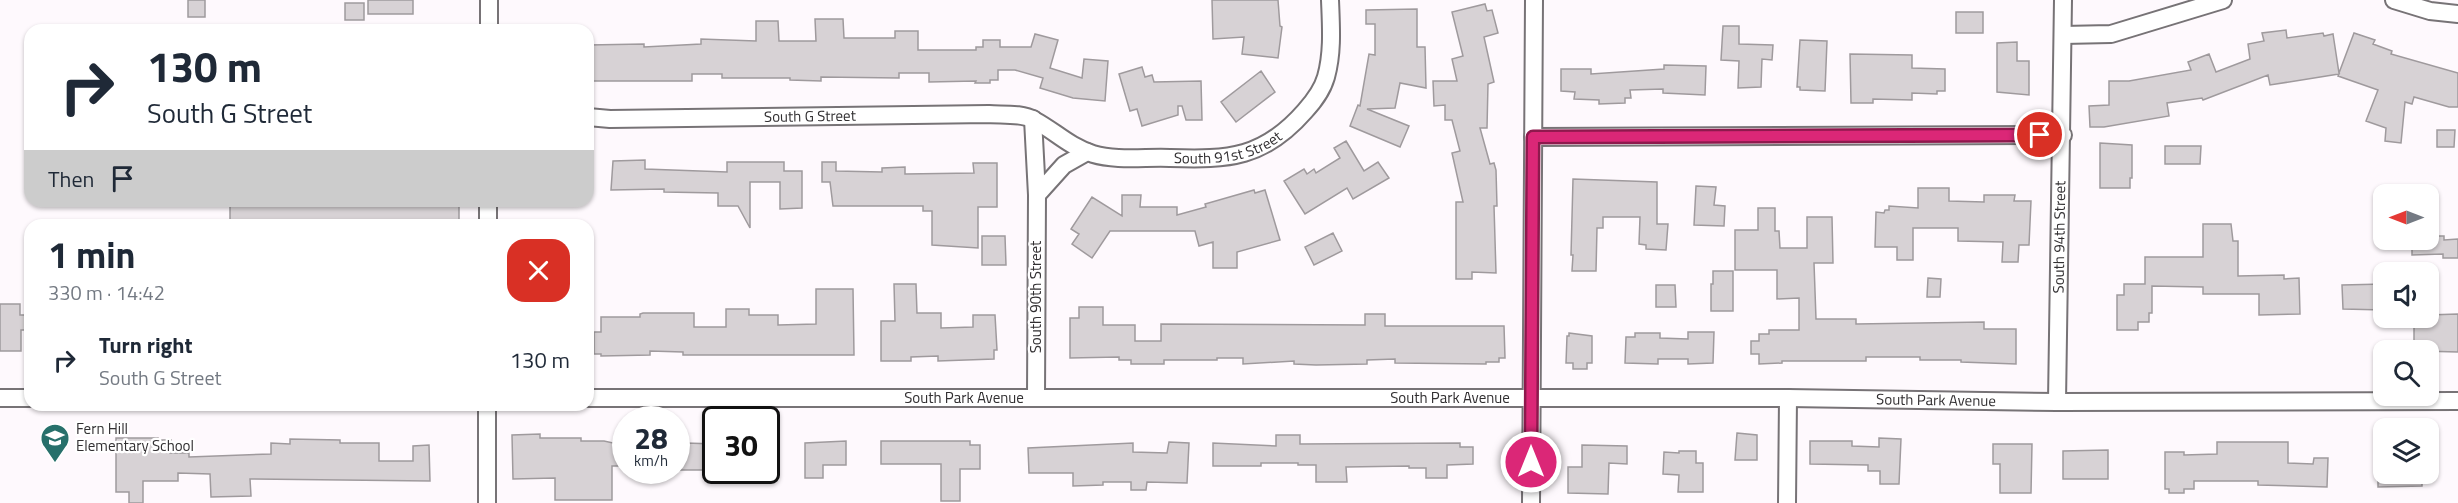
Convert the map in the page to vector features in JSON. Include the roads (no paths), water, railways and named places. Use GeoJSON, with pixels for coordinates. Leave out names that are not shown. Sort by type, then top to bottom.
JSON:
{"type":"FeatureCollection","features":[{"type":"Feature","properties":{"kind":"street"},"geometry":{"type":"LineString","coordinates":[[489,0],[489,24]]}},
{"type":"Feature","properties":{"kind":"street","name":"South 91st Street"},"geometry":{"type":"LineString","coordinates":[[1033,118],[1058,138],[1087,152],[1107,156],[1192,159],[1242,154],[1271,143],[1284,133],[1318,96],[1326,78],[1331,49],[1330,0]]}},
{"type":"Feature","properties":{"kind":"street"},"geometry":{"type":"LineString","coordinates":[[1531,503],[1534,0]]}},
{"type":"Feature","properties":{"kind":"street","name":"South 94th Street"},"geometry":{"type":"LineString","coordinates":[[2057,402],[2063,0]]}},
{"type":"Feature","properties":{"kind":"street"},"geometry":{"type":"LineString","coordinates":[[2062,35],[2111,34],[2223,0]]}},
{"type":"Feature","properties":{"kind":"street"},"geometry":{"type":"LineString","coordinates":[[2394,0],[2430,11],[2458,14]]}},
{"type":"Feature","properties":{"kind":"street","name":"South G Street"},"geometry":{"type":"LineString","coordinates":[[594,118],[989,114],[1033,118]]}},
{"type":"Feature","properties":{"kind":"street","name":"South 90th Street"},"geometry":{"type":"LineString","coordinates":[[1033,118],[1037,195],[1036,398]]}},
{"type":"Feature","properties":{"kind":"street"},"geometry":{"type":"LineString","coordinates":[[1533,137],[2062,135]]}},
{"type":"Feature","properties":{"kind":"street"},"geometry":{"type":"LineString","coordinates":[[1037,195],[1064,165],[1087,152]]}},
{"type":"Feature","properties":{"kind":"street"},"geometry":{"type":"LineString","coordinates":[[0,398],[24,398]]}},
{"type":"Feature","properties":{"kind":"street"},"geometry":{"type":"LineString","coordinates":[[1787,503],[1788,398]]}},
{"type":"Feature","properties":{"kind":"street","name":"South Park Avenue"},"geometry":{"type":"LineString","coordinates":[[594,399],[1788,398],[2057,402],[2458,401]]}},
{"type":"Feature","properties":{"kind":"street"},"geometry":{"type":"LineString","coordinates":[[487,411],[487,503]]}},
{"type":"Feature","properties":{"kind":"place","name":"Fern Hill Elementary School"},"geometry":{"type":"Point","coordinates":[55,464]}}]}
